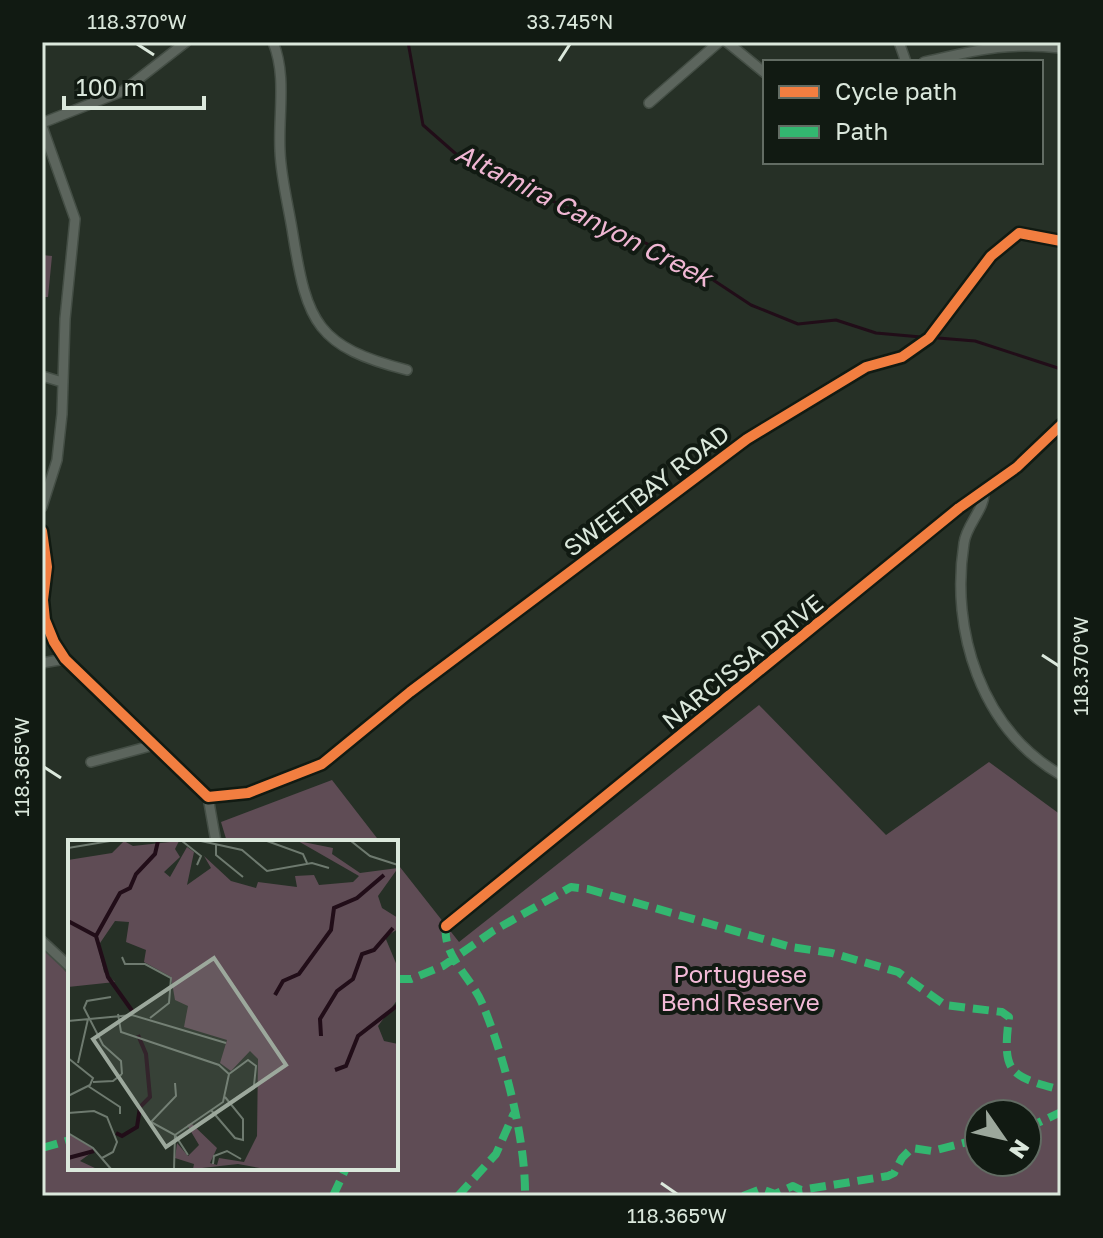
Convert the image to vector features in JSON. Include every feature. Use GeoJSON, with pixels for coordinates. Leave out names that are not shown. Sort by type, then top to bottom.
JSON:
{"type":"FeatureCollection","features":[{"type":"Feature","properties":{"kind":"street"},"geometry":{"type":"LineString","coordinates":[[42,507],[43,495],[57,460],[75,219],[42,125],[123,91],[186,42]]}},
{"type":"Feature","properties":{"kind":"street"},"geometry":{"type":"LineString","coordinates":[[273,42],[281,84],[280,154],[301,284],[311,313],[327,335],[352,354],[407,370]]}},
{"type":"Feature","properties":{"kind":"street"},"geometry":{"type":"LineString","coordinates":[[649,103],[719,42]]}},
{"type":"Feature","properties":{"kind":"street"},"geometry":{"type":"LineString","coordinates":[[727,42],[763,71]]}},
{"type":"Feature","properties":{"kind":"street"},"geometry":{"type":"LineString","coordinates":[[933,60],[1009,44],[1061,48]]}},
{"type":"Feature","properties":{"kind":"street","name":"SWEETBAY ROAD"},"geometry":{"type":"LineString","coordinates":[[208,797],[248,793],[322,764],[410,692],[747,439],[866,367],[902,357],[920,345],[929,338],[991,256],[1019,233],[1061,241]]}},
{"type":"Feature","properties":{"kind":"street"},"geometry":{"type":"LineString","coordinates":[[42,376],[62,382]]}},
{"type":"Feature","properties":{"kind":"street","name":"NARCISSA DRIVE"},"geometry":{"type":"LineString","coordinates":[[446,926],[959,508],[984,492],[1061,425]]}},
{"type":"Feature","properties":{"kind":"street"},"geometry":{"type":"LineString","coordinates":[[984,492],[964,538],[960,603],[967,641],[979,678],[1007,730],[1040,763],[1061,775]]}},
{"type":"Feature","properties":{"kind":"street"},"geometry":{"type":"LineString","coordinates":[[42,531],[47,567],[43,600],[45,620],[65,659],[208,797],[216,840]]}},
{"type":"Feature","properties":{"kind":"street"},"geometry":{"type":"LineString","coordinates":[[42,663],[65,659]]}},
{"type":"Feature","properties":{"kind":"street"},"geometry":{"type":"LineString","coordinates":[[91,762],[154,745]]}},
{"type":"Feature","properties":{"kind":"street"},"geometry":{"type":"LineString","coordinates":[[42,941],[68,965]]}},
{"type":"Feature","properties":{"kind":"green space"},"geometry":{"type":"Polygon","coordinates":[[[42,255],[52,256],[48,297],[42,297],[42,255]]]}},
{"type":"Feature","properties":{"kind":"green space","name":"Portuguese Bend Reserve"},"geometry":{"type":"Polygon","coordinates":[[[759,705],[886,835],[989,762],[1061,815],[1061,1196],[42,1196],[42,946],[68,974],[68,1170],[398,1170],[398,865],[459,942],[759,705]]]}},
{"type":"Feature","properties":{"kind":"green space"},"geometry":{"type":"Polygon","coordinates":[[[332,780],[378,840],[226,840],[221,822],[332,780]]]}},
{"type":"Feature","properties":{"kind":"waterway","name":"Altamira Canyon Creek"},"geometry":{"type":"LineString","coordinates":[[408,42],[423,125],[464,161],[683,260],[751,305],[798,324],[836,320],[876,333],[921,337]]}},
{"type":"Feature","properties":{"kind":"waterway","name":"Altamira Canyon Creek"},"geometry":{"type":"LineString","coordinates":[[938,338],[975,341],[1061,369]]}},
{"type":"Feature","properties":{"kind":"marked path"},"geometry":{"type":"LineString","coordinates":[[398,979],[411,979],[443,966],[493,931],[571,887],[588,889],[791,947],[832,953],[898,972],[945,1005],[1002,1012],[1009,1017],[1007,1050],[1013,1069],[1030,1081],[1061,1090]]}},
{"type":"Feature","properties":{"kind":"marked path"},"geometry":{"type":"LineString","coordinates":[[446,926],[448,947],[482,1003],[506,1072],[522,1150],[525,1196]]}},
{"type":"Feature","properties":{"kind":"marked path"},"geometry":{"type":"LineString","coordinates":[[1043,1120],[1061,1112]]}},
{"type":"Feature","properties":{"kind":"marked path"},"geometry":{"type":"LineString","coordinates":[[458,1196],[496,1154],[514,1113]]}},
{"type":"Feature","properties":{"kind":"marked path"},"geometry":{"type":"LineString","coordinates":[[42,1148],[68,1141]]}},
{"type":"Feature","properties":{"kind":"marked path"},"geometry":{"type":"LineString","coordinates":[[743,1196],[761,1189],[775,1194],[793,1186],[801,1190],[888,1176],[894,1173],[912,1148],[932,1151],[963,1143]]}},
{"type":"Feature","properties":{"kind":"marked path"},"geometry":{"type":"LineString","coordinates":[[333,1196],[345,1170]]}},
{"type":"Feature","properties":{"kind":"cycle path"},"geometry":{"type":"LineString","coordinates":[[42,531],[47,567],[43,600],[45,620],[65,659],[208,797],[248,793],[322,764],[410,692],[747,439],[866,367],[902,357],[929,338],[991,256],[1019,233],[1061,241]]}},
{"type":"Feature","properties":{"kind":"cycle path"},"geometry":{"type":"LineString","coordinates":[[446,926],[959,508],[1017,467],[1061,425]]}}]}
